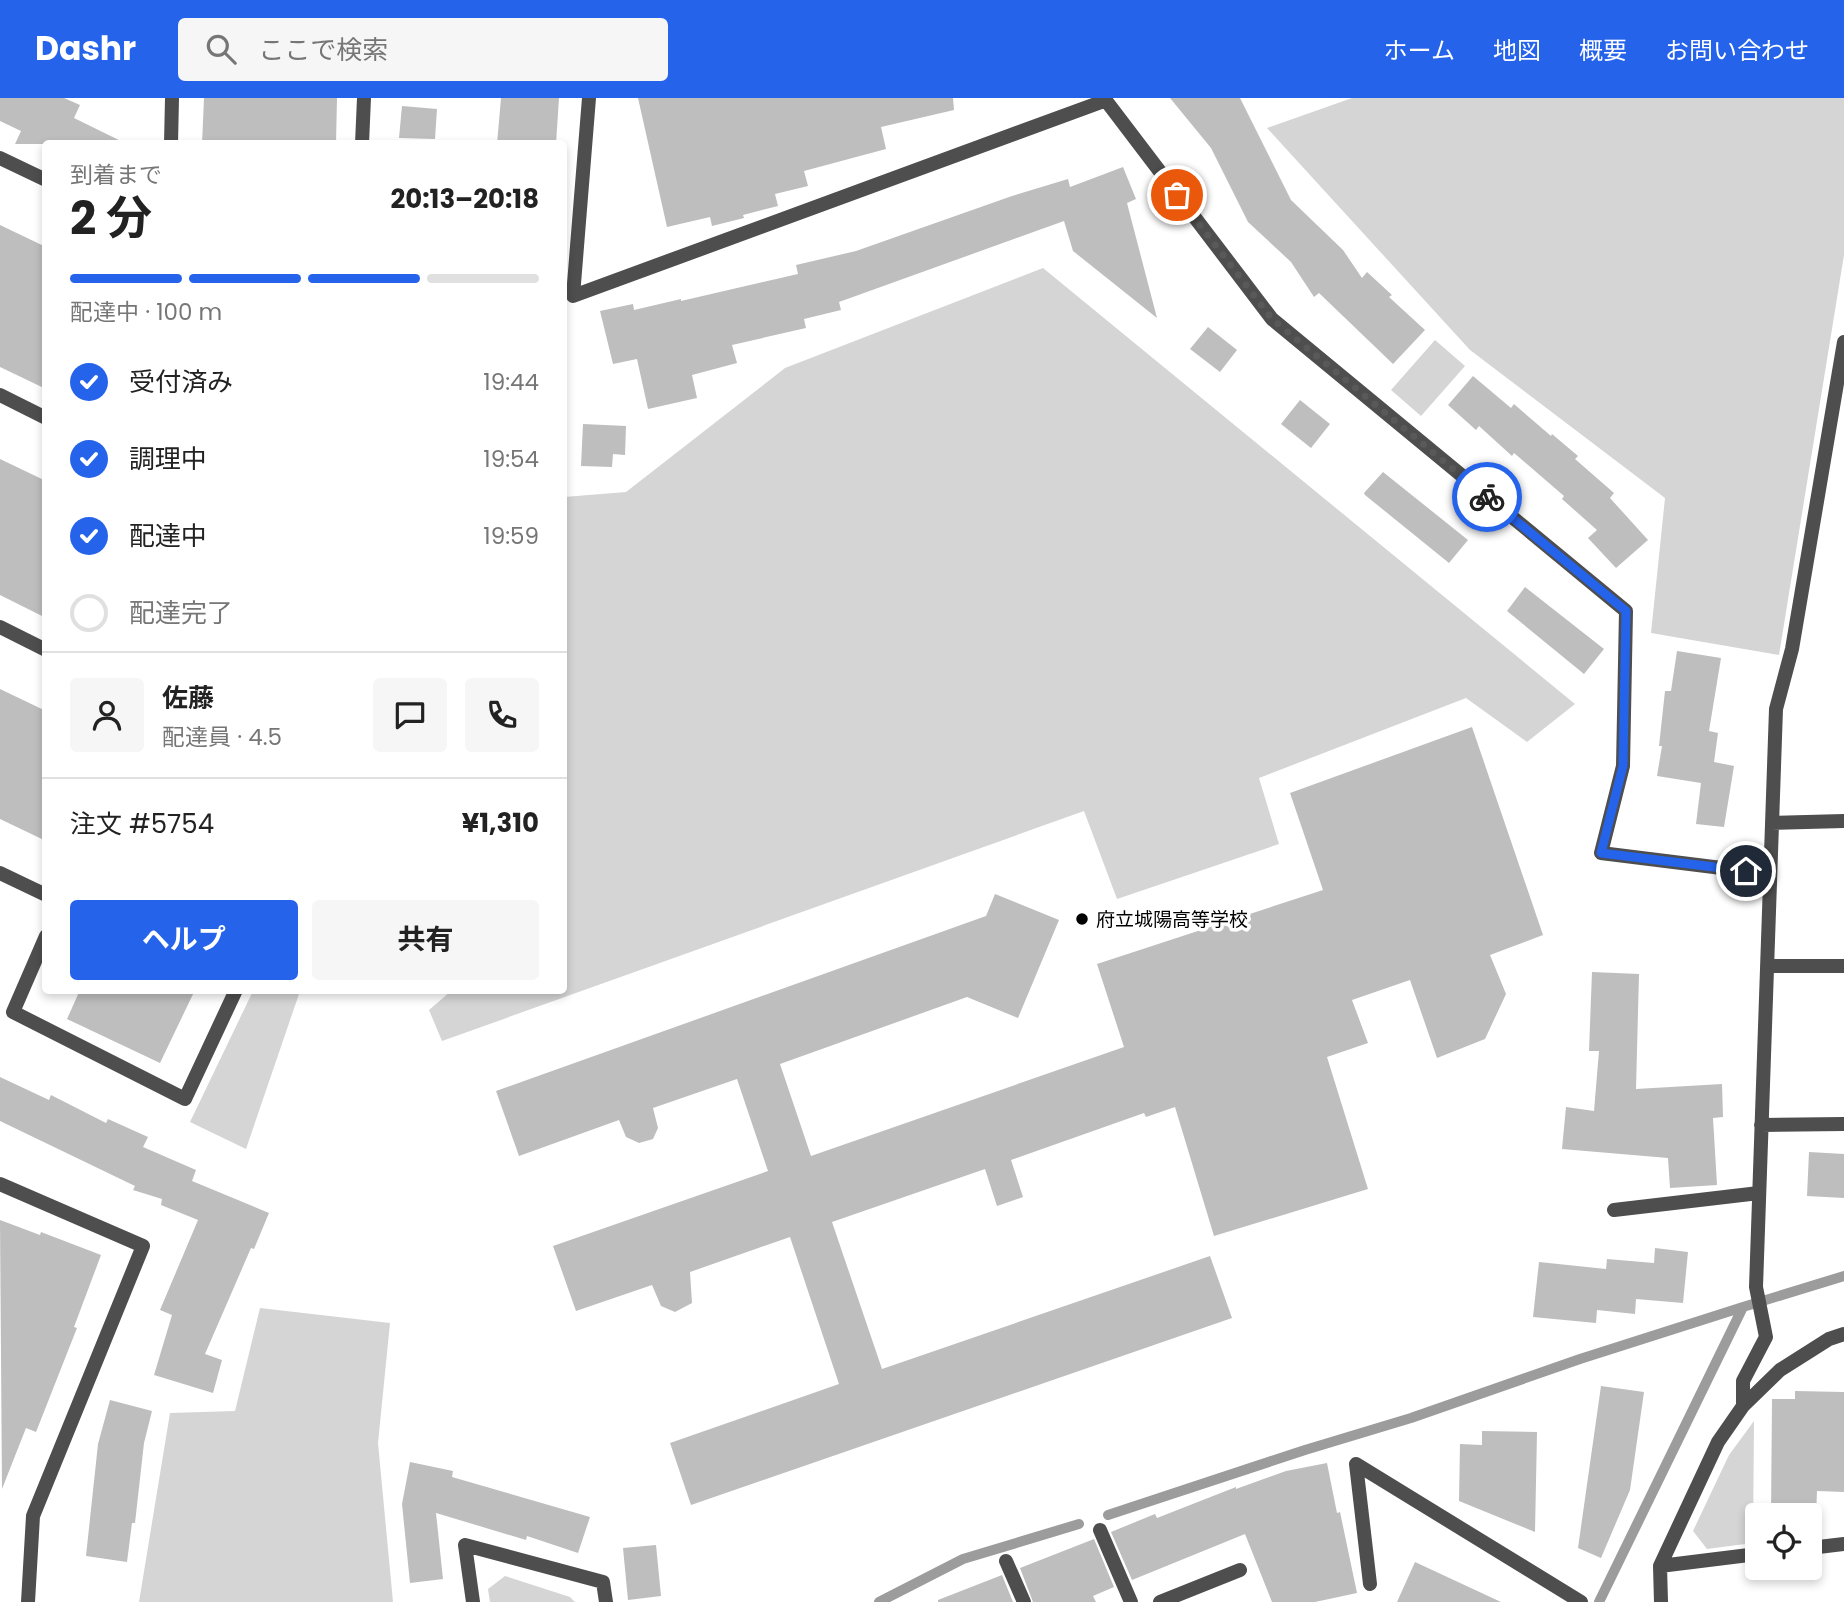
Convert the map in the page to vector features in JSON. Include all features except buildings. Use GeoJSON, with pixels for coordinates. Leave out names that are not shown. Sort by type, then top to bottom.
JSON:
{"type":"FeatureCollection","features":[{"type":"Feature","properties":{"kind":"street"},"geometry":{"type":"LineString","coordinates":[[171,140],[173,98]]}},
{"type":"Feature","properties":{"kind":"street"},"geometry":{"type":"LineString","coordinates":[[362,140],[364,98]]}},
{"type":"Feature","properties":{"kind":"street"},"geometry":{"type":"LineString","coordinates":[[589,98],[573,296],[1104,99],[1272,319],[1626,611],[1623,766],[1601,853],[1770,874]]}},
{"type":"Feature","properties":{"kind":"street"},"geometry":{"type":"LineString","coordinates":[[0,158],[42,178]]}},
{"type":"Feature","properties":{"kind":"street"},"geometry":{"type":"LineString","coordinates":[[1743,1406],[1743,1381],[1766,1337],[1756,1287],[1776,709],[1792,649],[1844,342]]}},
{"type":"Feature","properties":{"kind":"street"},"geometry":{"type":"LineString","coordinates":[[0,395],[42,416]]}},
{"type":"Feature","properties":{"kind":"street"},"geometry":{"type":"LineString","coordinates":[[0,627],[42,648]]}},
{"type":"Feature","properties":{"kind":"street"},"geometry":{"type":"LineString","coordinates":[[1772,823],[1844,821]]}},
{"type":"Feature","properties":{"kind":"street"},"geometry":{"type":"LineString","coordinates":[[0,873],[42,893]]}},
{"type":"Feature","properties":{"kind":"street"},"geometry":{"type":"LineString","coordinates":[[42,945],[13,1012],[184,1099],[234,994]]}},
{"type":"Feature","properties":{"kind":"street"},"geometry":{"type":"LineString","coordinates":[[1767,966],[1844,966]]}},
{"type":"Feature","properties":{"kind":"street"},"geometry":{"type":"LineString","coordinates":[[1761,1125],[1844,1124]]}},
{"type":"Feature","properties":{"kind":"street"},"geometry":{"type":"LineString","coordinates":[[0,1184],[143,1246],[33,1516],[28,1602]]}},
{"type":"Feature","properties":{"kind":"street"},"geometry":{"type":"LineString","coordinates":[[1614,1210],[1759,1194]]}},
{"type":"Feature","properties":{"kind":"street"},"geometry":{"type":"LineString","coordinates":[[1661,1602],[1660,1566],[1718,1442],[1743,1406],[1780,1370],[1829,1339],[1844,1334]]}},
{"type":"Feature","properties":{"kind":"street"},"geometry":{"type":"LineString","coordinates":[[1370,1584],[1356,1464],[1580,1601]]}},
{"type":"Feature","properties":{"kind":"street"},"geometry":{"type":"LineString","coordinates":[[1100,1530],[1131,1602]]}},
{"type":"Feature","properties":{"kind":"street"},"geometry":{"type":"LineString","coordinates":[[1822,1547],[1844,1544]]}},
{"type":"Feature","properties":{"kind":"street"},"geometry":{"type":"LineString","coordinates":[[473,1602],[465,1545],[603,1582],[606,1602]]}},
{"type":"Feature","properties":{"kind":"street"},"geometry":{"type":"LineString","coordinates":[[1660,1566],[1745,1556]]}},
{"type":"Feature","properties":{"kind":"street"},"geometry":{"type":"LineString","coordinates":[[1006,1561],[1024,1602]]}},
{"type":"Feature","properties":{"kind":"street"},"geometry":{"type":"LineString","coordinates":[[1160,1602],[1240,1570]]}},
{"type":"Feature","properties":{"kind":"shaded area"},"geometry":{"type":"Polygon","coordinates":[[[1352,98],[1844,98],[1844,255],[1779,655],[1651,633],[1665,498],[1470,350],[1267,128],[1352,98]]]}},
{"type":"Feature","properties":{"kind":"shaded area"},"geometry":{"type":"Polygon","coordinates":[[[1043,268],[1575,704],[1527,742],[1466,698],[1259,778],[1279,844],[1117,899],[1084,811],[442,1041],[429,1010],[448,994],[567,994],[567,497],[626,492],[785,368],[1043,268]]]}},
{"type":"Feature","properties":{"kind":"shaded area"},"geometry":{"type":"Polygon","coordinates":[[[1435,340],[1465,366],[1421,416],[1391,390],[1435,340]]]}},
{"type":"Feature","properties":{"kind":"shaded area"},"geometry":{"type":"Polygon","coordinates":[[[252,994],[299,994],[246,1149],[190,1122],[252,994]]]}},
{"type":"Feature","properties":{"kind":"shaded area"},"geometry":{"type":"Polygon","coordinates":[[[260,1308],[390,1323],[378,1443],[393,1602],[139,1602],[170,1413],[235,1411],[260,1308]]]}},
{"type":"Feature","properties":{"kind":"shaded area"},"geometry":{"type":"Polygon","coordinates":[[[1754,1421],[1753,1503],[1745,1503],[1745,1544],[1707,1549],[1693,1531],[1729,1455],[1754,1421]]]}},
{"type":"Feature","properties":{"kind":"shaded area"},"geometry":{"type":"Polygon","coordinates":[[[505,1576],[570,1597],[575,1602],[490,1602],[488,1589],[505,1576]]]}},
{"type":"Feature","properties":{"kind":"waterway"},"geometry":{"type":"LineString","coordinates":[[1599,1602],[1743,1307],[1844,1276]]}},
{"type":"Feature","properties":{"kind":"waterway"},"geometry":{"type":"LineString","coordinates":[[1108,1515],[1411,1418],[1580,1359],[1743,1307]]}},
{"type":"Feature","properties":{"kind":"waterway"},"geometry":{"type":"LineString","coordinates":[[879,1602],[963,1559],[1079,1524]]}},
{"type":"Feature","properties":{"kind":"way so far"},"geometry":{"type":"LineString","coordinates":[[1177,195],[1272,319],[1487,497]]}},
{"type":"Feature","properties":{"kind":"place","name":"府立城陽高等学校"},"geometry":{"type":"Point","coordinates":[1082,919]}},
{"type":"Feature","properties":{"kind":"route"},"geometry":{"type":"LineString","coordinates":[[1487,497],[1626,611],[1623,766],[1601,853],[1746,871]]}}]}
